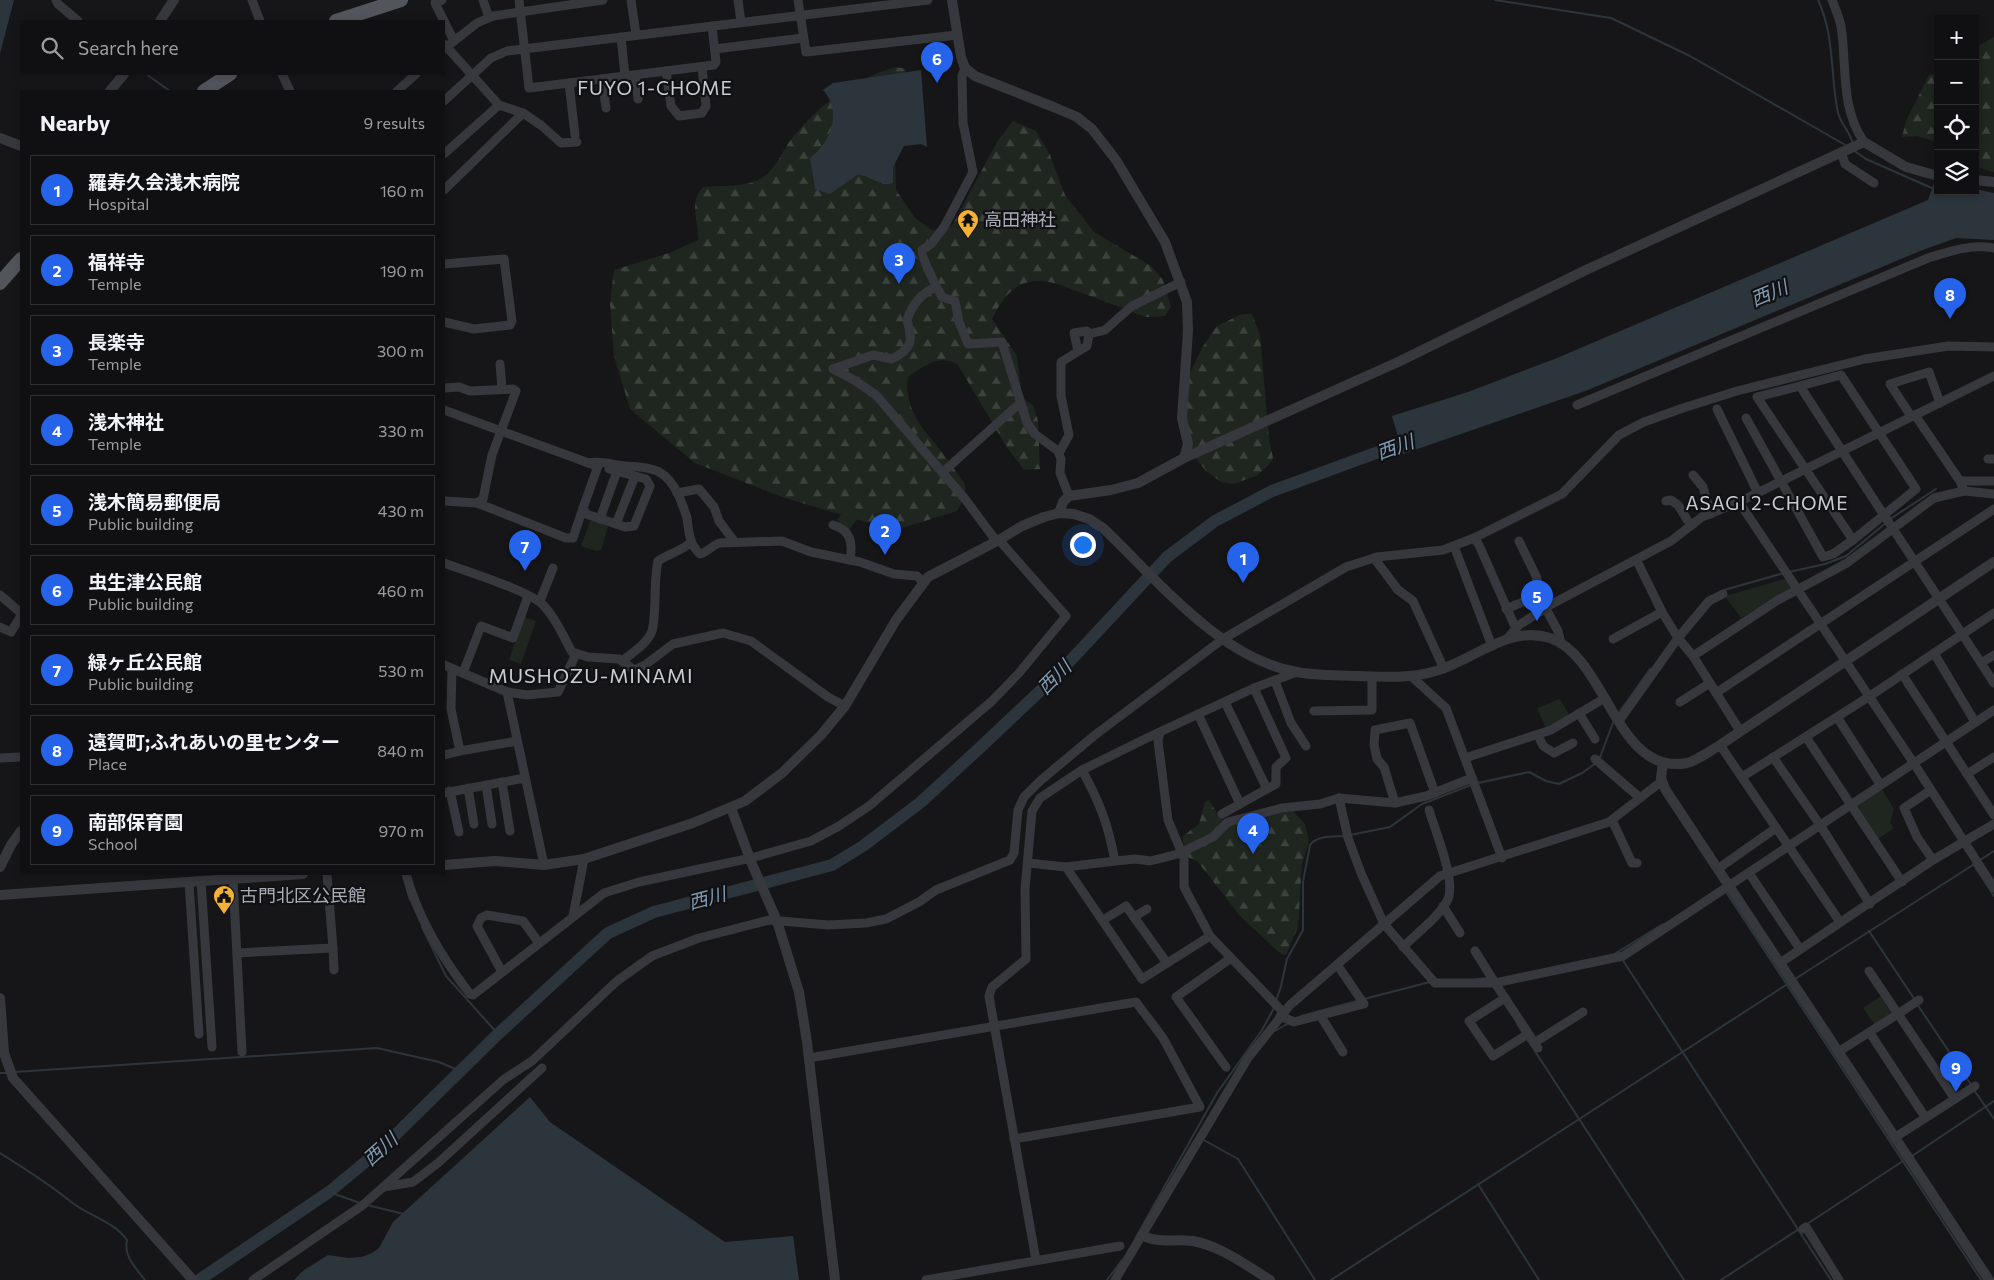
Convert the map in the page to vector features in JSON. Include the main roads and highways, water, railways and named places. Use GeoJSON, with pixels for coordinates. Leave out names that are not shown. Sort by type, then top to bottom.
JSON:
{"type":"FeatureCollection","features":[{"type":"Feature","properties":{"kind":"main road"},"geometry":{"type":"LineString","coordinates":[[339,20],[401,0]]}},
{"type":"Feature","properties":{"kind":"main road"},"geometry":{"type":"LineString","coordinates":[[206,90],[228,75]]}},
{"type":"Feature","properties":{"kind":"main road"},"geometry":{"type":"LineString","coordinates":[[0,283],[20,260]]}},
{"type":"Feature","properties":{"kind":"water"},"geometry":{"type":"Polygon","coordinates":[[[0,0],[14,0],[0,54],[0,0]]]}},
{"type":"Feature","properties":{"kind":"water"},"geometry":{"type":"Polygon","coordinates":[[[921,70],[927,147],[921,144],[904,146],[893,167],[893,183],[877,182],[865,176],[857,175],[830,194],[815,189],[810,158],[824,144],[832,126],[833,117],[829,98],[823,90],[833,83],[921,70]]]}},
{"type":"Feature","properties":{"kind":"water"},"geometry":{"type":"Polygon","coordinates":[[[1934,183],[1934,195],[1979,195],[1979,190],[1994,193],[1994,240],[1956,238],[1920,251],[1588,390],[1403,454],[1392,416],[1468,392],[1557,358],[1928,200],[1934,183]]]}},
{"type":"Feature","properties":{"kind":"water"},"geometry":{"type":"Polygon","coordinates":[[[530,1097],[550,1122],[725,1242],[793,1236],[799,1280],[294,1280],[304,1270],[328,1255],[348,1258],[362,1257],[379,1248],[393,1222],[530,1097]]]}},
{"type":"Feature","properties":{"kind":"waterway"},"geometry":{"type":"LineString","coordinates":[[1495,0],[1611,18],[1690,56],[1847,146]]}},
{"type":"Feature","properties":{"kind":"waterway"},"geometry":{"type":"LineString","coordinates":[[1818,0],[1830,42],[1838,113],[1853,144]]}},
{"type":"Feature","properties":{"kind":"waterway"},"geometry":{"type":"LineString","coordinates":[[147,75],[169,90]]}},
{"type":"Feature","properties":{"kind":"waterway"},"geometry":{"type":"LineString","coordinates":[[1853,150],[1866,159],[1934,189]]}},
{"type":"Feature","properties":{"kind":"waterway","name":"西川"},"geometry":{"type":"LineString","coordinates":[[199,1280],[329,1192],[381,1149],[498,1034],[608,933],[654,912],[832,865],[863,846],[921,802],[1058,674],[1167,557],[1215,521],[1272,491],[1414,439]]}},
{"type":"Feature","properties":{"kind":"waterway"},"geometry":{"type":"LineString","coordinates":[[1890,519],[1936,489]]}},
{"type":"Feature","properties":{"kind":"waterway"},"geometry":{"type":"LineString","coordinates":[[1789,572],[1825,564],[1846,556],[1887,522]]}},
{"type":"Feature","properties":{"kind":"waterway"},"geometry":{"type":"LineString","coordinates":[[1724,590],[1784,573]]}},
{"type":"Feature","properties":{"kind":"waterway"},"geometry":{"type":"LineString","coordinates":[[1618,714],[1650,669]]}},
{"type":"Feature","properties":{"kind":"waterway"},"geometry":{"type":"LineString","coordinates":[[1599,760],[1614,720]]}},
{"type":"Feature","properties":{"kind":"waterway"},"geometry":{"type":"LineString","coordinates":[[1478,783],[1529,772],[1546,781],[1559,784],[1582,773],[1596,763]]}},
{"type":"Feature","properties":{"kind":"waterway"},"geometry":{"type":"LineString","coordinates":[[1350,835],[1390,827],[1422,804],[1471,785]]}},
{"type":"Feature","properties":{"kind":"waterway"},"geometry":{"type":"LineString","coordinates":[[1276,1001],[1287,959],[1303,930],[1303,882],[1310,845],[1321,838],[1345,836]]}},
{"type":"Feature","properties":{"kind":"waterway"},"geometry":{"type":"LineString","coordinates":[[1980,860],[1994,851]]}},
{"type":"Feature","properties":{"kind":"waterway"},"geometry":{"type":"LineString","coordinates":[[1795,979],[1976,863]]}},
{"type":"Feature","properties":{"kind":"waterway"},"geometry":{"type":"LineString","coordinates":[[1973,864],[1994,896]]}},
{"type":"Feature","properties":{"kind":"waterway"},"geometry":{"type":"LineString","coordinates":[[407,890],[410,900]]}},
{"type":"Feature","properties":{"kind":"waterway"},"geometry":{"type":"LineString","coordinates":[[1726,892],[1981,1280]]}},
{"type":"Feature","properties":{"kind":"waterway"},"geometry":{"type":"LineString","coordinates":[[1616,953],[1663,924]]}},
{"type":"Feature","properties":{"kind":"waterway"},"geometry":{"type":"LineString","coordinates":[[422,927],[446,976],[498,1034]]}},
{"type":"Feature","properties":{"kind":"waterway"},"geometry":{"type":"LineString","coordinates":[[1869,931],[1915,1000]]}},
{"type":"Feature","properties":{"kind":"waterway"},"geometry":{"type":"LineString","coordinates":[[1622,959],[1831,1280]]}},
{"type":"Feature","properties":{"kind":"waterway"},"geometry":{"type":"LineString","coordinates":[[1477,979],[1489,978]]}},
{"type":"Feature","properties":{"kind":"waterway"},"geometry":{"type":"LineString","coordinates":[[1364,999],[1430,982]]}},
{"type":"Feature","properties":{"kind":"waterway"},"geometry":{"type":"LineString","coordinates":[[1331,1280],[1789,983]]}},
{"type":"Feature","properties":{"kind":"waterway"},"geometry":{"type":"LineString","coordinates":[[1301,1016],[1357,1001]]}},
{"type":"Feature","properties":{"kind":"waterway"},"geometry":{"type":"LineString","coordinates":[[1917,1004],[1972,1086]]}},
{"type":"Feature","properties":{"kind":"waterway"},"geometry":{"type":"LineString","coordinates":[[1135,1239],[1217,1093],[1262,1030],[1274,1008]]}},
{"type":"Feature","properties":{"kind":"waterway"},"geometry":{"type":"LineString","coordinates":[[1273,1032],[1289,1023]]}},
{"type":"Feature","properties":{"kind":"waterway"},"geometry":{"type":"LineString","coordinates":[[1517,1024],[1523,1033]]}},
{"type":"Feature","properties":{"kind":"waterway"},"geometry":{"type":"LineString","coordinates":[[1527,1039],[1684,1280]]}},
{"type":"Feature","properties":{"kind":"waterway"},"geometry":{"type":"LineString","coordinates":[[15,1072],[377,1048],[439,1062],[460,1071]]}},
{"type":"Feature","properties":{"kind":"waterway"},"geometry":{"type":"LineString","coordinates":[[0,1073],[8,1073]]}},
{"type":"Feature","properties":{"kind":"waterway"},"geometry":{"type":"LineString","coordinates":[[1974,1090],[1994,1119]]}},
{"type":"Feature","properties":{"kind":"waterway"},"geometry":{"type":"LineString","coordinates":[[1912,1156],[1994,1101]]}},
{"type":"Feature","properties":{"kind":"waterway"},"geometry":{"type":"LineString","coordinates":[[1202,1139],[1238,1159],[1315,1280]]}},
{"type":"Feature","properties":{"kind":"waterway"},"geometry":{"type":"LineString","coordinates":[[0,1153],[45,1182],[77,1206],[121,1233],[127,1240],[126,1246],[129,1257],[145,1280]]}},
{"type":"Feature","properties":{"kind":"waterway"},"geometry":{"type":"LineString","coordinates":[[1807,1224],[1903,1161]]}},
{"type":"Feature","properties":{"kind":"waterway"},"geometry":{"type":"LineString","coordinates":[[1478,1184],[1539,1280]]}},
{"type":"Feature","properties":{"kind":"waterway"},"geometry":{"type":"LineString","coordinates":[[329,1192],[360,1203]]}},
{"type":"Feature","properties":{"kind":"waterway"},"geometry":{"type":"LineString","coordinates":[[367,1205],[404,1214]]}},
{"type":"Feature","properties":{"kind":"waterway"},"geometry":{"type":"LineString","coordinates":[[1721,1280],[1799,1229]]}},
{"type":"Feature","properties":{"kind":"waterway"},"geometry":{"type":"LineString","coordinates":[[1107,1280],[1122,1260]]}},
{"type":"Feature","properties":{"kind":"place","name":"虫生津公民館"},"geometry":{"type":"Point","coordinates":[937,83]}},
{"type":"Feature","properties":{"kind":"place","name":"高田神社"},"geometry":{"type":"Point","coordinates":[968,239]}},
{"type":"Feature","properties":{"kind":"place","name":"長楽寺"},"geometry":{"type":"Point","coordinates":[899,284]}},
{"type":"Feature","properties":{"kind":"place","name":"遠賀町;ふれあいの里センター"},"geometry":{"type":"Point","coordinates":[1950,319]}},
{"type":"Feature","properties":{"kind":"place","name":"福祥寺"},"geometry":{"type":"Point","coordinates":[885,555]}},
{"type":"Feature","properties":{"kind":"place","name":"緑ヶ丘公民館"},"geometry":{"type":"Point","coordinates":[525,571]}},
{"type":"Feature","properties":{"kind":"place","name":"羅寿久会浅木病院"},"geometry":{"type":"Point","coordinates":[1243,583]}},
{"type":"Feature","properties":{"kind":"place","name":"浅木簡易郵便局"},"geometry":{"type":"Point","coordinates":[1537,621]}},
{"type":"Feature","properties":{"kind":"place","name":"浅木神社"},"geometry":{"type":"Point","coordinates":[1253,854]}},
{"type":"Feature","properties":{"kind":"place","name":"古門北区公民館"},"geometry":{"type":"Point","coordinates":[224,915]}},
{"type":"Feature","properties":{"kind":"place","name":"南部保育園"},"geometry":{"type":"Point","coordinates":[1956,1092]}},
{"type":"Feature","properties":{"kind":"district","name":"FUYO 1-CHOME"},"geometry":{"type":"Point","coordinates":[655,88]}},
{"type":"Feature","properties":{"kind":"district","name":"ASAGI 2-CHOME"},"geometry":{"type":"Point","coordinates":[1767,503]}},
{"type":"Feature","properties":{"kind":"district","name":"MUSHOZU-MINAMI"},"geometry":{"type":"Point","coordinates":[591,676]}}]}
